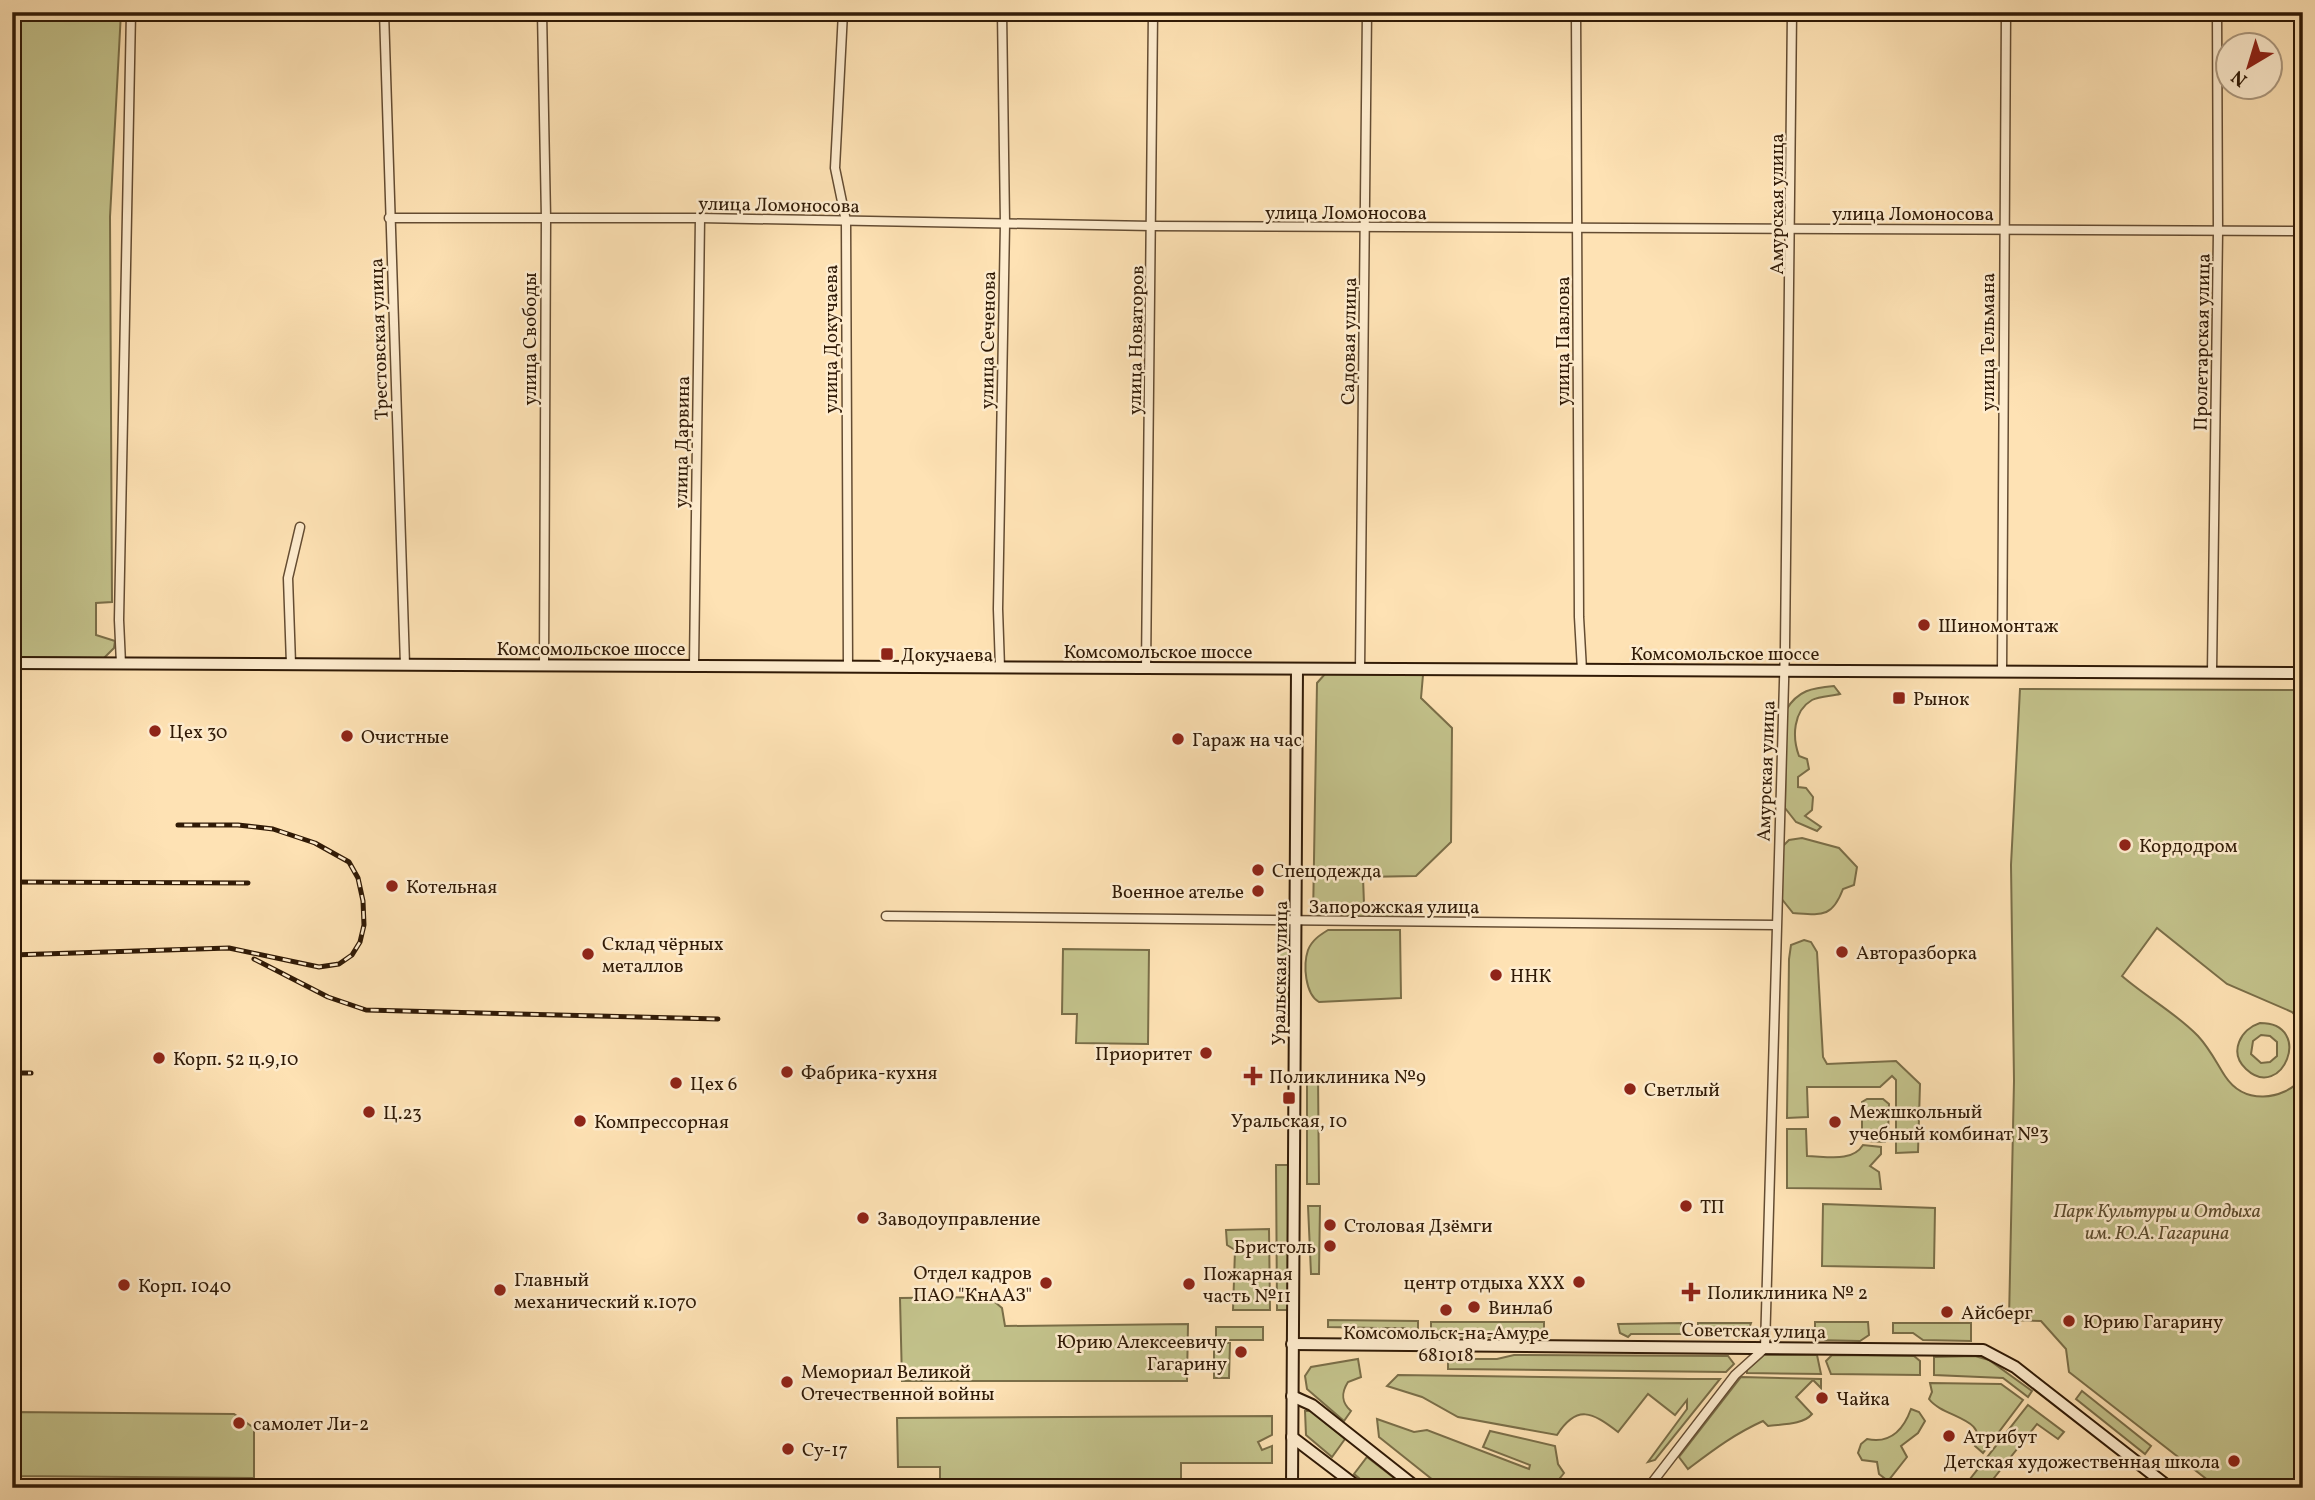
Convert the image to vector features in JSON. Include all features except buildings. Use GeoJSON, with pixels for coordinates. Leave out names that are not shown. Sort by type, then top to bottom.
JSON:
{"type":"FeatureCollection","features":[{"type":"Feature","properties":{"kind":"main road","name":"Комсомольское шоссе"},"geometry":{"type":"LineString","coordinates":[[12,663],[2303,673]]}},
{"type":"Feature","properties":{"kind":"main road","name":"Уральская улица"},"geometry":{"type":"LineString","coordinates":[[1292,1488],[1297,669]]}},
{"type":"Feature","properties":{"kind":"main road","name":"Советская улица"},"geometry":{"type":"LineString","coordinates":[[1292,1344],[1983,1350],[2015,1367],[2170,1488]]}},
{"type":"Feature","properties":{"kind":"main road"},"geometry":{"type":"LineString","coordinates":[[1292,1396],[1312,1405],[1417,1488]]}},
{"type":"Feature","properties":{"kind":"main road"},"geometry":{"type":"LineString","coordinates":[[1292,1437],[1359,1488]]}},
{"type":"Feature","properties":{"kind":"street"},"geometry":{"type":"LineString","coordinates":[[121,664],[119,606],[131,12]]}},
{"type":"Feature","properties":{"kind":"street","name":"Трестовская улица"},"geometry":{"type":"LineString","coordinates":[[384,12],[405,665]]}},
{"type":"Feature","properties":{"kind":"street","name":"улица Свободы"},"geometry":{"type":"LineString","coordinates":[[542,12],[546,218],[544,666]]}},
{"type":"Feature","properties":{"kind":"street","name":"улица Докучаева"},"geometry":{"type":"LineString","coordinates":[[843,12],[835,167],[846,221],[848,667]]}},
{"type":"Feature","properties":{"kind":"street","name":"улица Сеченова"},"geometry":{"type":"LineString","coordinates":[[1000,668],[998,610],[1005,224],[1002,12]]}},
{"type":"Feature","properties":{"kind":"street","name":"улица Новаторов"},"geometry":{"type":"LineString","coordinates":[[1146,669],[1153,12]]}},
{"type":"Feature","properties":{"kind":"street","name":"Садовая улица"},"geometry":{"type":"LineString","coordinates":[[1360,669],[1367,12]]}},
{"type":"Feature","properties":{"kind":"street","name":"улица Павлова"},"geometry":{"type":"LineString","coordinates":[[1576,12],[1579,603],[1582,670]]}},
{"type":"Feature","properties":{"kind":"street","name":"Амурская улица"},"geometry":{"type":"LineString","coordinates":[[1765,1348],[1784,671],[1792,228],[1792,12]]}},
{"type":"Feature","properties":{"kind":"street","name":"улица Тельмана"},"geometry":{"type":"LineString","coordinates":[[2002,671],[2006,12]]}},
{"type":"Feature","properties":{"kind":"street","name":"Пролетарская улица"},"geometry":{"type":"LineString","coordinates":[[2212,672],[2218,232],[2217,12]]}},
{"type":"Feature","properties":{"kind":"street","name":"улица Ломоносова"},"geometry":{"type":"LineString","coordinates":[[389,218],[700,218],[1365,228],[2303,231]]}},
{"type":"Feature","properties":{"kind":"street","name":"улица Дарвина"},"geometry":{"type":"LineString","coordinates":[[694,666],[700,218]]}},
{"type":"Feature","properties":{"kind":"street"},"geometry":{"type":"LineString","coordinates":[[292,664],[288,578],[300,527]]}},
{"type":"Feature","properties":{"kind":"street","name":"Запорожская улица"},"geometry":{"type":"LineString","coordinates":[[886,916],[1776,925]]}},
{"type":"Feature","properties":{"kind":"street"},"geometry":{"type":"LineString","coordinates":[[1648,1488],[1735,1375],[1765,1348]]}},
{"type":"Feature","properties":{"kind":"green space"},"geometry":{"type":"Polygon","coordinates":[[[12,12],[121,12],[110,217],[112,602],[96,603],[96,635],[115,641],[114,648],[104,658],[12,657],[12,12]]]}},
{"type":"Feature","properties":{"kind":"green space"},"geometry":{"type":"Polygon","coordinates":[[[1325,674],[1423,675],[1421,698],[1452,728],[1451,842],[1416,876],[1363,877],[1364,904],[1412,904],[1412,918],[1313,918],[1317,683],[1325,674]]]}},
{"type":"Feature","properties":{"kind":"green space"},"geometry":{"type":"Polygon","coordinates":[[[1834,686],[1840,694],[1812,700],[1806,705],[1798,718],[1795,733],[1799,756],[1807,759],[1809,769],[1798,777],[1798,787],[1806,788],[1813,797],[1812,810],[1805,816],[1821,827],[1817,831],[1796,822],[1785,808],[1786,710],[1795,698],[1806,691],[1834,686]]]}},
{"type":"Feature","properties":{"kind":"green space","name":"Парк Культуры и Отдыха им. Ю.А. Гагарина"},"geometry":{"type":"Polygon","coordinates":[[[2020,689],[2303,690],[2303,1023],[2292,1012],[2227,984],[2157,928],[2122,976],[2171,1012],[2198,1036],[2225,1076],[2242,1092],[2274,1095],[2294,1086],[2303,1078],[2303,1488],[2218,1488],[2069,1372],[2066,1349],[2041,1321],[2009,1320],[2014,1081],[2011,865],[2020,689]]]}},
{"type":"Feature","properties":{"kind":"green space"},"geometry":{"type":"Polygon","coordinates":[[[1802,838],[1839,848],[1857,867],[1854,885],[1843,889],[1835,905],[1825,913],[1793,913],[1781,898],[1782,847],[1789,840],[1802,838]]]}},
{"type":"Feature","properties":{"kind":"green space"},"geometry":{"type":"Polygon","coordinates":[[[1279,928],[1293,941],[1292,1014],[1277,1014],[1279,928]]]}},
{"type":"Feature","properties":{"kind":"green space"},"geometry":{"type":"Polygon","coordinates":[[[1328,930],[1400,930],[1401,998],[1319,1002],[1314,998],[1306,979],[1306,956],[1312,943],[1328,930]]]}},
{"type":"Feature","properties":{"kind":"green space"},"geometry":{"type":"Polygon","coordinates":[[[1804,940],[1811,942],[1817,952],[1823,1057],[1827,1064],[1896,1061],[1920,1084],[1918,1152],[1896,1153],[1896,1080],[1892,1076],[1880,1087],[1807,1087],[1808,1117],[1787,1118],[1789,959],[1791,945],[1804,940]]]}},
{"type":"Feature","properties":{"kind":"green space"},"geometry":{"type":"Polygon","coordinates":[[[1063,949],[1149,950],[1148,1044],[1076,1043],[1077,1014],[1062,1014],[1063,949]]]}},
{"type":"Feature","properties":{"kind":"green space"},"geometry":{"type":"Polygon","coordinates":[[[2260,1023],[2277,1026],[2286,1035],[2289,1047],[2287,1059],[2281,1069],[2271,1076],[2259,1077],[2246,1069],[2238,1055],[2242,1036],[2260,1023]],[[2261,1035],[2253,1041],[2251,1054],[2261,1063],[2270,1062],[2277,1056],[2277,1042],[2270,1036],[2261,1035]]]}},
{"type":"Feature","properties":{"kind":"green space"},"geometry":{"type":"Polygon","coordinates":[[[1307,1075],[1318,1076],[1319,1184],[1307,1184],[1307,1075]]]}},
{"type":"Feature","properties":{"kind":"green space"},"geometry":{"type":"Polygon","coordinates":[[[1867,1099],[1883,1099],[1889,1104],[1888,1137],[1885,1142],[1866,1141],[1862,1137],[1862,1102],[1867,1099]]]}},
{"type":"Feature","properties":{"kind":"green space"},"geometry":{"type":"Polygon","coordinates":[[[1787,1129],[1806,1129],[1807,1156],[1845,1156],[1858,1151],[1863,1145],[1881,1147],[1881,1154],[1870,1166],[1879,1172],[1881,1189],[1787,1188],[1787,1129]]]}},
{"type":"Feature","properties":{"kind":"green space"},"geometry":{"type":"Polygon","coordinates":[[[1276,1165],[1289,1165],[1289,1310],[1277,1310],[1276,1165]]]}},
{"type":"Feature","properties":{"kind":"green space"},"geometry":{"type":"Polygon","coordinates":[[[1823,1204],[1935,1208],[1934,1268],[1822,1266],[1823,1204]]]}},
{"type":"Feature","properties":{"kind":"green space"},"geometry":{"type":"Polygon","coordinates":[[[1308,1206],[1320,1206],[1319,1274],[1311,1274],[1308,1206]]]}},
{"type":"Feature","properties":{"kind":"green space"},"geometry":{"type":"Polygon","coordinates":[[[1269,1229],[1270,1310],[1233,1310],[1235,1250],[1227,1245],[1226,1230],[1269,1229]]]}},
{"type":"Feature","properties":{"kind":"green space"},"geometry":{"type":"Polygon","coordinates":[[[989,1297],[1002,1308],[1005,1326],[1188,1324],[1187,1381],[902,1381],[900,1298],[989,1297]]]}},
{"type":"Feature","properties":{"kind":"green space"},"geometry":{"type":"Polygon","coordinates":[[[1328,1320],[1418,1321],[1418,1329],[1410,1334],[1405,1328],[1383,1328],[1376,1334],[1376,1328],[1328,1327],[1328,1320]]]}},
{"type":"Feature","properties":{"kind":"green space"},"geometry":{"type":"Polygon","coordinates":[[[1431,1322],[1544,1322],[1544,1329],[1537,1337],[1439,1337],[1431,1331],[1431,1322]]]}},
{"type":"Feature","properties":{"kind":"green space"},"geometry":{"type":"Polygon","coordinates":[[[1815,1322],[1868,1322],[1869,1335],[1860,1341],[1815,1340],[1815,1322]]]}},
{"type":"Feature","properties":{"kind":"green space"},"geometry":{"type":"Polygon","coordinates":[[[1681,1323],[1681,1334],[1631,1334],[1628,1337],[1620,1333],[1618,1324],[1681,1323]]]}},
{"type":"Feature","properties":{"kind":"green space"},"geometry":{"type":"Polygon","coordinates":[[[1698,1323],[1751,1323],[1747,1334],[1739,1338],[1738,1334],[1698,1334],[1698,1323]]]}},
{"type":"Feature","properties":{"kind":"green space"},"geometry":{"type":"Polygon","coordinates":[[[1893,1323],[1971,1323],[1971,1341],[1923,1340],[1913,1333],[1893,1333],[1893,1323]]]}},
{"type":"Feature","properties":{"kind":"green space"},"geometry":{"type":"Polygon","coordinates":[[[1216,1327],[1263,1327],[1263,1340],[1216,1340],[1216,1327]]]}},
{"type":"Feature","properties":{"kind":"green space"},"geometry":{"type":"Polygon","coordinates":[[[1214,1343],[1230,1343],[1229,1378],[1214,1378],[1214,1343]]]}},
{"type":"Feature","properties":{"kind":"green space"},"geometry":{"type":"Polygon","coordinates":[[[1514,1355],[1728,1356],[1734,1364],[1726,1372],[1448,1369],[1448,1359],[1497,1359],[1514,1355]]]}},
{"type":"Feature","properties":{"kind":"green space"},"geometry":{"type":"Polygon","coordinates":[[[1764,1355],[1817,1355],[1821,1374],[1747,1373],[1764,1355]]]}},
{"type":"Feature","properties":{"kind":"green space"},"geometry":{"type":"Polygon","coordinates":[[[1832,1355],[1914,1356],[1920,1361],[1920,1375],[1831,1374],[1826,1361],[1832,1355]]]}},
{"type":"Feature","properties":{"kind":"green space"},"geometry":{"type":"Polygon","coordinates":[[[1975,1356],[1989,1360],[2032,1391],[2028,1397],[2003,1378],[1934,1375],[1934,1357],[1975,1356]]]}},
{"type":"Feature","properties":{"kind":"green space"},"geometry":{"type":"Polygon","coordinates":[[[1358,1359],[1361,1377],[1348,1382],[1344,1390],[1344,1401],[1351,1411],[1344,1421],[1307,1389],[1305,1376],[1311,1367],[1358,1359]]]}},
{"type":"Feature","properties":{"kind":"green space"},"geometry":{"type":"Polygon","coordinates":[[[1398,1375],[1720,1379],[1655,1460],[1648,1462],[1687,1409],[1687,1400],[1675,1415],[1648,1394],[1618,1432],[1585,1414],[1571,1419],[1557,1435],[1458,1417],[1422,1397],[1387,1386],[1398,1375]]]}},
{"type":"Feature","properties":{"kind":"green space"},"geometry":{"type":"Polygon","coordinates":[[[1741,1377],[1821,1379],[1821,1388],[1813,1380],[1796,1397],[1812,1414],[1808,1418],[1768,1426],[1763,1421],[1733,1437],[1688,1469],[1679,1457],[1741,1377]]]}},
{"type":"Feature","properties":{"kind":"green space"},"geometry":{"type":"Polygon","coordinates":[[[1930,1383],[2001,1384],[2023,1400],[1983,1453],[1975,1446],[1978,1437],[1970,1424],[1929,1399],[1932,1392],[1930,1383]]]}},
{"type":"Feature","properties":{"kind":"green space"},"geometry":{"type":"Polygon","coordinates":[[[2082,1391],[2151,1446],[2145,1454],[2076,1399],[2082,1391]]]}},
{"type":"Feature","properties":{"kind":"green space"},"geometry":{"type":"Polygon","coordinates":[[[2028,1405],[2064,1432],[2058,1439],[2037,1424],[1986,1488],[1963,1488],[2028,1405]]]}},
{"type":"Feature","properties":{"kind":"green space"},"geometry":{"type":"Polygon","coordinates":[[[1911,1409],[1919,1412],[1925,1421],[1918,1433],[1901,1446],[1907,1457],[1888,1481],[1879,1474],[1877,1462],[1862,1460],[1858,1453],[1861,1444],[1867,1439],[1882,1440],[1895,1434],[1904,1424],[1911,1409]]]}},
{"type":"Feature","properties":{"kind":"green space"},"geometry":{"type":"Polygon","coordinates":[[[1305,1411],[1311,1411],[1345,1439],[1332,1457],[1306,1435],[1305,1411]]]}},
{"type":"Feature","properties":{"kind":"green space"},"geometry":{"type":"Polygon","coordinates":[[[12,1412],[234,1414],[254,1428],[254,1478],[12,1476],[12,1412]]]}},
{"type":"Feature","properties":{"kind":"green space"},"geometry":{"type":"Polygon","coordinates":[[[1272,1416],[1272,1435],[1258,1442],[1262,1450],[1272,1446],[1272,1463],[1181,1463],[1181,1488],[940,1488],[940,1467],[898,1467],[897,1418],[1272,1416]]]}},
{"type":"Feature","properties":{"kind":"green space"},"geometry":{"type":"Polygon","coordinates":[[[1377,1419],[1414,1432],[1427,1430],[1529,1469],[1530,1465],[1483,1447],[1490,1431],[1555,1446],[1558,1464],[1564,1473],[1552,1488],[1443,1488],[1379,1437],[1377,1419]]]}},
{"type":"Feature","properties":{"kind":"green space"},"geometry":{"type":"Polygon","coordinates":[[[1367,1457],[1407,1488],[1371,1488],[1354,1474],[1367,1457]]]}},
{"type":"Feature","properties":{"kind":"railway"},"geometry":{"type":"LineString","coordinates":[[12,955],[229,948],[319,967],[339,964],[352,955],[360,942],[364,925],[358,878],[349,862],[315,843],[273,829],[238,825],[178,825]]}},
{"type":"Feature","properties":{"kind":"railway"},"geometry":{"type":"LineString","coordinates":[[12,882],[248,883]]}},
{"type":"Feature","properties":{"kind":"railway"},"geometry":{"type":"LineString","coordinates":[[254,959],[328,997],[366,1010],[718,1019]]}},
{"type":"Feature","properties":{"kind":"railway"},"geometry":{"type":"LineString","coordinates":[[12,1073],[31,1073]]}},
{"type":"Feature","properties":{"kind":"place","name":"Шиномонтаж"},"geometry":{"type":"Point","coordinates":[1924,625]}},
{"type":"Feature","properties":{"kind":"place","name":"Докучаева"},"geometry":{"type":"Point","coordinates":[887,654]}},
{"type":"Feature","properties":{"kind":"place","name":"Рынок"},"geometry":{"type":"Point","coordinates":[1899,698]}},
{"type":"Feature","properties":{"kind":"place","name":"Цех 30"},"geometry":{"type":"Point","coordinates":[155,731]}},
{"type":"Feature","properties":{"kind":"place","name":"Очистные"},"geometry":{"type":"Point","coordinates":[347,736]}},
{"type":"Feature","properties":{"kind":"place","name":"Гараж на час"},"geometry":{"type":"Point","coordinates":[1178,739]}},
{"type":"Feature","properties":{"kind":"place","name":"Кордодром"},"geometry":{"type":"Point","coordinates":[2125,845]}},
{"type":"Feature","properties":{"kind":"place","name":"Спецодежда"},"geometry":{"type":"Point","coordinates":[1258,870]}},
{"type":"Feature","properties":{"kind":"place","name":"Котельная"},"geometry":{"type":"Point","coordinates":[392,886]}},
{"type":"Feature","properties":{"kind":"place","name":"Военное ателье"},"geometry":{"type":"Point","coordinates":[1258,891]}},
{"type":"Feature","properties":{"kind":"place","name":"Авторазборка"},"geometry":{"type":"Point","coordinates":[1842,952]}},
{"type":"Feature","properties":{"kind":"place","name":"Склад чёрных металлов"},"geometry":{"type":"Point","coordinates":[588,954]}},
{"type":"Feature","properties":{"kind":"place","name":"ННК"},"geometry":{"type":"Point","coordinates":[1496,975]}},
{"type":"Feature","properties":{"kind":"place","name":"Приоритет"},"geometry":{"type":"Point","coordinates":[1206,1053]}},
{"type":"Feature","properties":{"kind":"place","name":"Корп. 52 ц.9,10"},"geometry":{"type":"Point","coordinates":[159,1058]}},
{"type":"Feature","properties":{"kind":"place","name":"Фабрика-кухня"},"geometry":{"type":"Point","coordinates":[787,1072]}},
{"type":"Feature","properties":{"kind":"place","name":"Поликлиника №9"},"geometry":{"type":"Point","coordinates":[1253,1076]}},
{"type":"Feature","properties":{"kind":"place","name":"Цех 6"},"geometry":{"type":"Point","coordinates":[676,1083]}},
{"type":"Feature","properties":{"kind":"place","name":"Светлый"},"geometry":{"type":"Point","coordinates":[1630,1089]}},
{"type":"Feature","properties":{"kind":"place","name":"Уральская, 10"},"geometry":{"type":"Point","coordinates":[1289,1098]}},
{"type":"Feature","properties":{"kind":"place","name":"Ц.23"},"geometry":{"type":"Point","coordinates":[369,1112]}},
{"type":"Feature","properties":{"kind":"place","name":"Компрессорная"},"geometry":{"type":"Point","coordinates":[580,1121]}},
{"type":"Feature","properties":{"kind":"place","name":"Межшкольный учебный комбинат №3"},"geometry":{"type":"Point","coordinates":[1835,1122]}},
{"type":"Feature","properties":{"kind":"place","name":"ТП"},"geometry":{"type":"Point","coordinates":[1686,1206]}},
{"type":"Feature","properties":{"kind":"place","name":"Заводоуправление"},"geometry":{"type":"Point","coordinates":[863,1218]}},
{"type":"Feature","properties":{"kind":"place","name":"Столовая Дзёмги"},"geometry":{"type":"Point","coordinates":[1330,1225]}},
{"type":"Feature","properties":{"kind":"place","name":"Бристоль"},"geometry":{"type":"Point","coordinates":[1330,1246]}},
{"type":"Feature","properties":{"kind":"place","name":"центр отдыха ХХХ"},"geometry":{"type":"Point","coordinates":[1579,1282]}},
{"type":"Feature","properties":{"kind":"place","name":"Отдел кадров ПАО \"КнААЗ\""},"geometry":{"type":"Point","coordinates":[1046,1283]}},
{"type":"Feature","properties":{"kind":"place","name":"Пожарная часть №11"},"geometry":{"type":"Point","coordinates":[1189,1284]}},
{"type":"Feature","properties":{"kind":"place","name":"Корп. 1040"},"geometry":{"type":"Point","coordinates":[124,1285]}},
{"type":"Feature","properties":{"kind":"place","name":"Главный механический к.1070"},"geometry":{"type":"Point","coordinates":[500,1290]}},
{"type":"Feature","properties":{"kind":"place","name":"Поликлиника № 2"},"geometry":{"type":"Point","coordinates":[1691,1292]}},
{"type":"Feature","properties":{"kind":"place","name":"Винлаб"},"geometry":{"type":"Point","coordinates":[1474,1307]}},
{"type":"Feature","properties":{"kind":"place","name":"Комсомольск-на-Амуре 681018"},"geometry":{"type":"Point","coordinates":[1446,1310]}},
{"type":"Feature","properties":{"kind":"place","name":"Айсберг"},"geometry":{"type":"Point","coordinates":[1947,1312]}},
{"type":"Feature","properties":{"kind":"place","name":"Юрию Гагарину"},"geometry":{"type":"Point","coordinates":[2069,1321]}},
{"type":"Feature","properties":{"kind":"place","name":"Юрию Алексеевичу Гагарину"},"geometry":{"type":"Point","coordinates":[1241,1352]}},
{"type":"Feature","properties":{"kind":"place","name":"Мемориал Великой Отечественной войны"},"geometry":{"type":"Point","coordinates":[787,1382]}},
{"type":"Feature","properties":{"kind":"place","name":"Чайка"},"geometry":{"type":"Point","coordinates":[1822,1398]}},
{"type":"Feature","properties":{"kind":"place","name":"самолет Ли-2"},"geometry":{"type":"Point","coordinates":[239,1423]}},
{"type":"Feature","properties":{"kind":"place","name":"Атрибут"},"geometry":{"type":"Point","coordinates":[1949,1436]}},
{"type":"Feature","properties":{"kind":"place","name":"Су-17"},"geometry":{"type":"Point","coordinates":[788,1449]}},
{"type":"Feature","properties":{"kind":"place","name":"Детская художественная школа"},"geometry":{"type":"Point","coordinates":[2234,1461]}}]}
